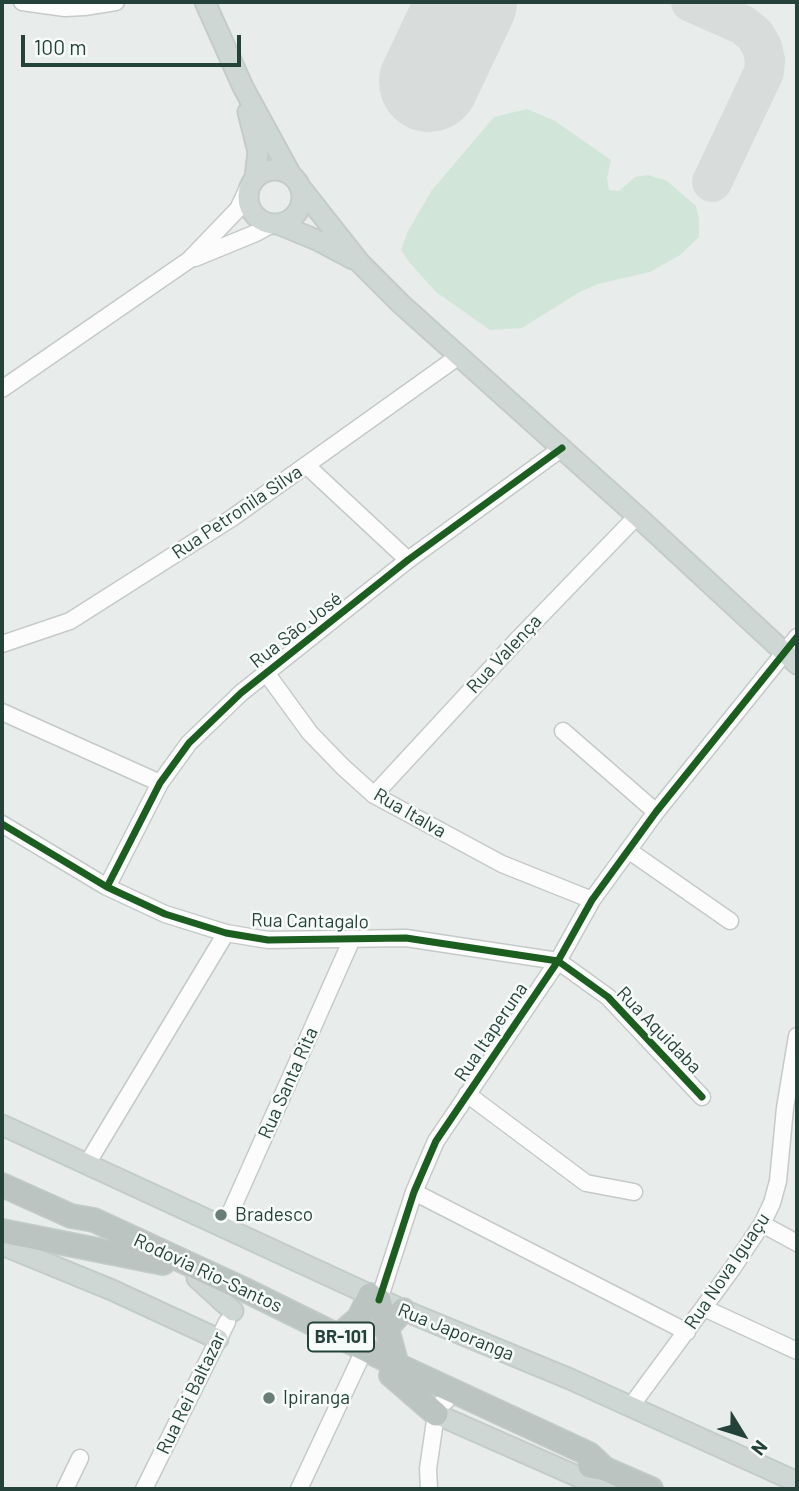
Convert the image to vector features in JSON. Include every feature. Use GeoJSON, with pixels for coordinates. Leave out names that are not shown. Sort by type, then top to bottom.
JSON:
{"type":"FeatureCollection","features":[{"type":"Feature","properties":{"kind":"highway","name":"Rodovia Rio-Santos"},"geometry":{"type":"LineString","coordinates":[[2,1185],[71,1216],[94,1220],[338,1336],[394,1370],[441,1408],[585,1465],[606,1479],[651,1489]]}},
{"type":"Feature","properties":{"kind":"highway","name":"Rodovia Rio-Santos"},"geometry":{"type":"LineString","coordinates":[[71,1216],[85,1230],[197,1278],[229,1318],[357,1367],[394,1370],[589,1454],[606,1479]]}},
{"type":"Feature","properties":{"kind":"highway"},"geometry":{"type":"LineString","coordinates":[[2,1231],[163,1263]]}},
{"type":"Feature","properties":{"kind":"highway"},"geometry":{"type":"LineString","coordinates":[[374,1297],[386,1329],[394,1370]]}},
{"type":"Feature","properties":{"kind":"highway"},"geometry":{"type":"LineString","coordinates":[[338,1336],[359,1318],[374,1297]]}},
{"type":"Feature","properties":{"kind":"highway"},"geometry":{"type":"LineString","coordinates":[[386,1329],[402,1310]]}},
{"type":"Feature","properties":{"kind":"main road"},"geometry":{"type":"LineString","coordinates":[[205,2],[243,87],[295,180],[360,262],[458,356],[793,651]]}},
{"type":"Feature","properties":{"kind":"main road"},"geometry":{"type":"LineString","coordinates":[[243,87],[258,152],[250,208],[261,220],[319,241],[360,262]]}},
{"type":"Feature","properties":{"kind":"main road"},"geometry":{"type":"LineString","coordinates":[[252,183],[272,169],[295,180]]}},
{"type":"Feature","properties":{"kind":"main road"},"geometry":{"type":"LineString","coordinates":[[275,224],[292,217],[301,204],[295,180]]}},
{"type":"Feature","properties":{"kind":"main road","name":"Rua Japoranga"},"geometry":{"type":"LineString","coordinates":[[2,1125],[402,1310],[570,1379],[797,1482]]}},
{"type":"Feature","properties":{"kind":"main road"},"geometry":{"type":"LineString","coordinates":[[2,1245],[112,1290],[229,1318]]}},
{"type":"Feature","properties":{"kind":"street"},"geometry":{"type":"LineString","coordinates":[[22,2],[65,8],[116,2]]}},
{"type":"Feature","properties":{"kind":"street"},"geometry":{"type":"LineString","coordinates":[[2,389],[189,260],[238,209],[252,183]]}},
{"type":"Feature","properties":{"kind":"street"},"geometry":{"type":"LineString","coordinates":[[189,260],[275,224]]}},
{"type":"Feature","properties":{"kind":"street","name":"Rua Petronila Silva"},"geometry":{"type":"LineString","coordinates":[[2,644],[70,621],[233,518],[458,356]]}},
{"type":"Feature","properties":{"kind":"street","name":"Rua São José"},"geometry":{"type":"LineString","coordinates":[[107,887],[160,783],[189,743],[241,693],[408,561],[562,448]]}},
{"type":"Feature","properties":{"kind":"street"},"geometry":{"type":"LineString","coordinates":[[306,465],[408,561]]}},
{"type":"Feature","properties":{"kind":"street","name":"Rua Valença"},"geometry":{"type":"LineString","coordinates":[[374,795],[520,637],[638,516]]}},
{"type":"Feature","properties":{"kind":"street","name":"Rua Itaperuna"},"geometry":{"type":"LineString","coordinates":[[374,1297],[436,1141],[558,961],[592,900],[656,812],[793,651]]}},
{"type":"Feature","properties":{"kind":"street","name":"Rua Italva"},"geometry":{"type":"LineString","coordinates":[[267,674],[310,733],[374,795],[502,864],[592,900]]}},
{"type":"Feature","properties":{"kind":"street"},"geometry":{"type":"LineString","coordinates":[[2,712],[160,783]]}},
{"type":"Feature","properties":{"kind":"street"},"geometry":{"type":"LineString","coordinates":[[563,731],[656,812]]}},
{"type":"Feature","properties":{"kind":"street","name":"Rua Cantagalo"},"geometry":{"type":"LineString","coordinates":[[2,824],[107,887],[166,914],[226,933],[268,940],[406,938],[558,961]]}},
{"type":"Feature","properties":{"kind":"street"},"geometry":{"type":"LineString","coordinates":[[628,850],[730,921]]}},
{"type":"Feature","properties":{"kind":"street"},"geometry":{"type":"LineString","coordinates":[[87,1164],[226,933]]}},
{"type":"Feature","properties":{"kind":"street","name":"Rua Santa Rita"},"geometry":{"type":"LineString","coordinates":[[224,1227],[352,939]]}},
{"type":"Feature","properties":{"kind":"street","name":"Rua Aquidaba"},"geometry":{"type":"LineString","coordinates":[[558,961],[608,997],[702,1097]]}},
{"type":"Feature","properties":{"kind":"street","name":"Rua Nova Iguaçu"},"geometry":{"type":"LineString","coordinates":[[631,1406],[704,1308],[762,1224],[772,1203],[778,1181],[785,1108],[797,1036]]}},
{"type":"Feature","properties":{"kind":"street","name":"Rua Itaperuna"},"geometry":{"type":"LineString","coordinates":[[467,1094],[586,1183],[634,1192]]}},
{"type":"Feature","properties":{"kind":"street"},"geometry":{"type":"LineString","coordinates":[[414,1192],[687,1332]]}},
{"type":"Feature","properties":{"kind":"street"},"geometry":{"type":"LineString","coordinates":[[762,1224],[797,1243]]}},
{"type":"Feature","properties":{"kind":"street"},"geometry":{"type":"LineString","coordinates":[[704,1308],[797,1351]]}},
{"type":"Feature","properties":{"kind":"street","name":"Rua Rei Baltazar"},"geometry":{"type":"LineString","coordinates":[[144,1489],[229,1318]]}},
{"type":"Feature","properties":{"kind":"street"},"geometry":{"type":"LineString","coordinates":[[299,1489],[357,1367]]}},
{"type":"Feature","properties":{"kind":"street"},"geometry":{"type":"LineString","coordinates":[[429,1489],[429,1469],[441,1408]]}},
{"type":"Feature","properties":{"kind":"street"},"geometry":{"type":"LineString","coordinates":[[312,1489],[323,1440]]}},
{"type":"Feature","properties":{"kind":"street"},"geometry":{"type":"LineString","coordinates":[[65,1489],[80,1458]]}},
{"type":"Feature","properties":{"kind":"green space"},"geometry":{"type":"Polygon","coordinates":[[[527,109],[555,121],[611,160],[607,178],[609,190],[619,191],[635,177],[648,175],[667,181],[696,206],[699,237],[680,255],[650,272],[598,284],[578,293],[522,328],[490,330],[436,292],[401,250],[408,231],[432,190],[494,117],[527,109]]]}},
{"type":"Feature","properties":{"kind":"taxiway"},"geometry":{"type":"LineString","coordinates":[[691,2],[743,25],[755,35],[765,60],[764,72],[712,182]]}},
{"type":"Feature","properties":{"kind":"runway"},"geometry":{"type":"LineString","coordinates":[[429,82],[467,2]]}},
{"type":"Feature","properties":{"kind":"cycle path"},"geometry":{"type":"LineString","coordinates":[[107,887],[160,783],[189,743],[241,693],[408,560],[562,448]]}},
{"type":"Feature","properties":{"kind":"cycle path"},"geometry":{"type":"LineString","coordinates":[[379,1300],[414,1192],[436,1141],[558,961],[592,900],[656,812],[797,637]]}},
{"type":"Feature","properties":{"kind":"cycle path"},"geometry":{"type":"LineString","coordinates":[[2,824],[107,887],[165,914],[226,933],[268,940],[406,938],[558,961],[608,997],[702,1097]]}},
{"type":"Feature","properties":{"kind":"place","name":"Bradesco"},"geometry":{"type":"Point","coordinates":[221,1215]}},
{"type":"Feature","properties":{"kind":"place","name":"Ipiranga"},"geometry":{"type":"Point","coordinates":[269,1398]}}]}
